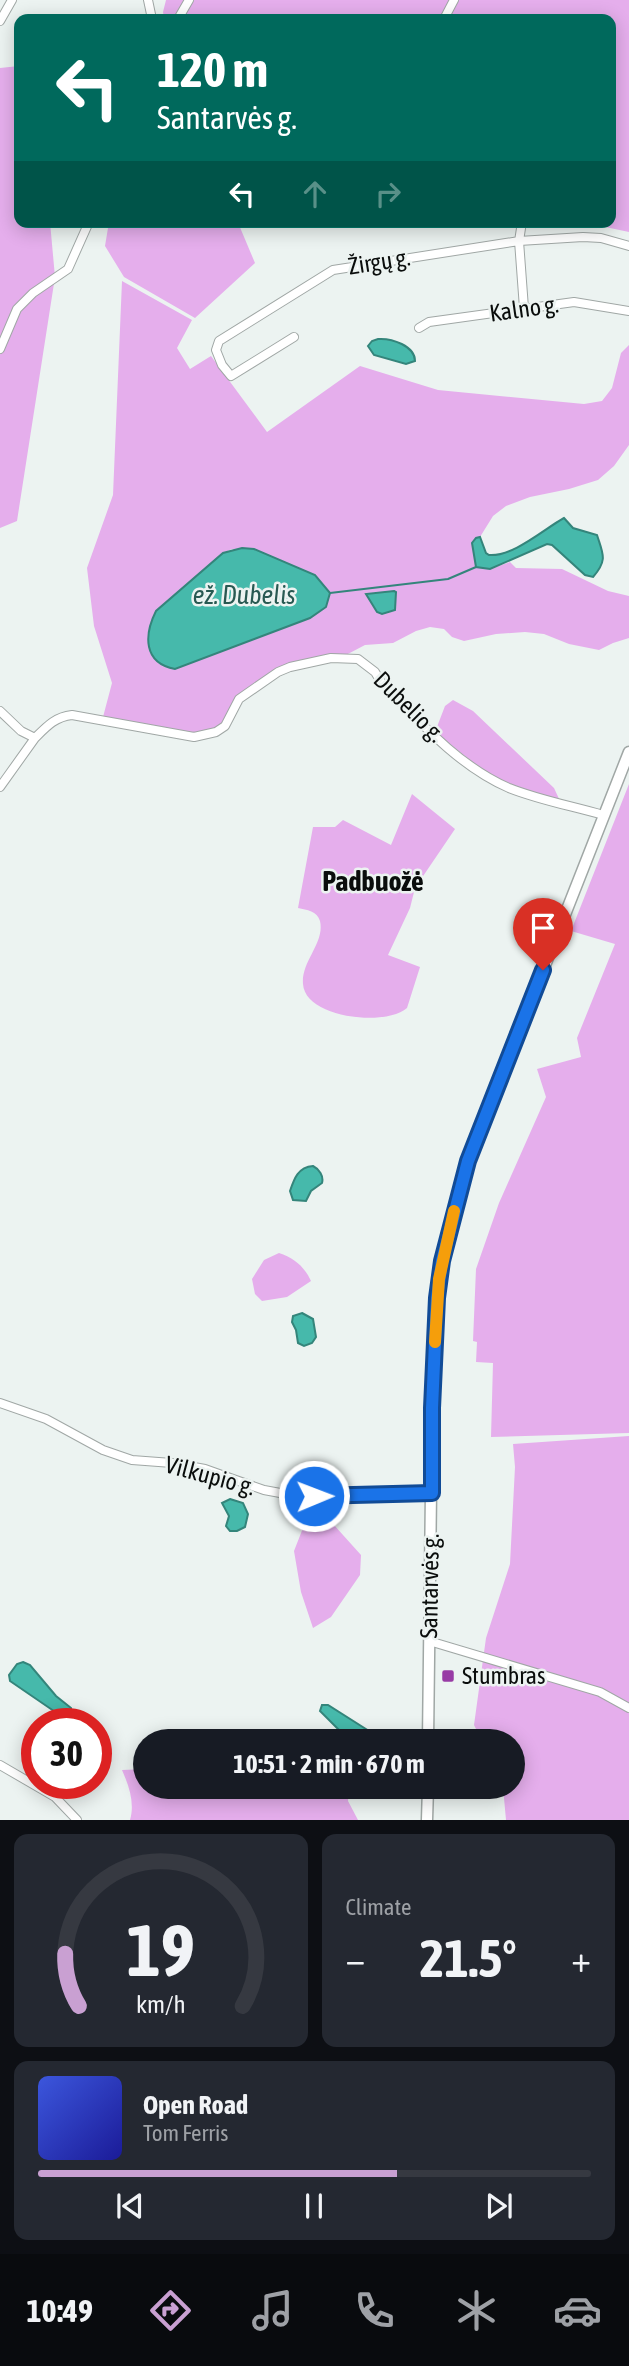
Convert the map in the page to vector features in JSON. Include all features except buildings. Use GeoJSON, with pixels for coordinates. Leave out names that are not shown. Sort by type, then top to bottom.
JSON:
{"type":"FeatureCollection","features":[{"type":"Feature","properties":{"kind":"main road","name":"Santarvės g."},"geometry":{"type":"LineString","coordinates":[[428,1729],[434,1352],[439,1279],[446,1240],[468,1161],[629,752]]}},
{"type":"Feature","properties":{"kind":"main road"},"geometry":{"type":"LineString","coordinates":[[427,1820],[428,1799]]}},
{"type":"Feature","properties":{"kind":"street"},"geometry":{"type":"LineString","coordinates":[[0,21],[7,13],[12,0]]}},
{"type":"Feature","properties":{"kind":"street"},"geometry":{"type":"LineString","coordinates":[[0,349],[17,309],[33,293],[68,269],[86,228]]}},
{"type":"Feature","properties":{"kind":"street"},"geometry":{"type":"LineString","coordinates":[[521,228],[519,241],[524,308]]}},
{"type":"Feature","properties":{"kind":"street","name":"Žirgų g."},"geometry":{"type":"LineString","coordinates":[[294,337],[231,376],[222,365],[216,350],[219,341],[333,270],[519,241],[583,237],[601,238],[629,246]]}},
{"type":"Feature","properties":{"kind":"street","name":"Kalno g."},"geometry":{"type":"LineString","coordinates":[[419,328],[429,322],[574,302],[629,311]]}},
{"type":"Feature","properties":{"kind":"street","name":"Dubelio g."},"geometry":{"type":"LineString","coordinates":[[35,738],[52,721],[72,715],[194,737],[216,732],[225,726],[240,699],[278,672],[312,661],[358,659],[375,672],[381,682],[430,732],[491,778],[520,792],[603,815]]}},
{"type":"Feature","properties":{"kind":"street"},"geometry":{"type":"LineString","coordinates":[[0,711],[21,731],[35,738],[20,763],[0,787]]}},
{"type":"Feature","properties":{"kind":"street","name":"Vilkupio g."},"geometry":{"type":"LineString","coordinates":[[0,1403],[46,1419],[103,1450],[132,1460],[205,1469],[264,1490],[314,1496],[432,1493]]}},
{"type":"Feature","properties":{"kind":"street"},"geometry":{"type":"LineString","coordinates":[[429,1641],[600,1692],[629,1708]]}},
{"type":"Feature","properties":{"kind":"street"},"geometry":{"type":"LineString","coordinates":[[0,1765],[55,1797],[77,1820]]}},
{"type":"Feature","properties":{"kind":"shaded area"},"geometry":{"type":"Polygon","coordinates":[[[166,0],[629,0],[629,232],[610,228],[616,228],[616,14],[163,12],[166,0]]]}},
{"type":"Feature","properties":{"kind":"shaded area"},"geometry":{"type":"Polygon","coordinates":[[[14,67],[14,228],[51,228],[55,277],[17,521],[0,528],[0,68],[14,67]]]}},
{"type":"Feature","properties":{"kind":"shaded area"},"geometry":{"type":"Polygon","coordinates":[[[108,228],[240,228],[255,263],[195,318],[124,277],[105,246],[108,228]]]}},
{"type":"Feature","properties":{"kind":"shaded area"},"geometry":{"type":"Polygon","coordinates":[[[122,281],[192,320],[177,348],[190,369],[211,356],[267,432],[360,366],[438,390],[584,404],[602,401],[612,388],[621,353],[629,345],[629,445],[614,466],[598,480],[530,497],[506,506],[493,516],[480,537],[472,543],[477,567],[490,569],[510,562],[516,568],[562,569],[608,591],[629,596],[629,638],[599,650],[569,644],[544,634],[525,632],[496,634],[464,641],[452,637],[444,629],[430,627],[393,643],[365,645],[344,656],[319,658],[246,690],[225,722],[214,730],[189,734],[103,717],[112,683],[94,626],[87,568],[113,495],[122,281]],[[232,549],[223,553],[156,611],[175,669],[310,618],[326,607],[330,593],[232,549]]]}},
{"type":"Feature","properties":{"kind":"shaded area"},"geometry":{"type":"Polygon","coordinates":[[[453,700],[473,711],[554,788],[560,801],[520,789],[486,773],[435,732],[445,706],[453,700]]]}},
{"type":"Feature","properties":{"kind":"shaded area"},"geometry":{"type":"Polygon","coordinates":[[[629,784],[629,1433],[491,1437],[493,1363],[476,1362],[477,1342],[473,1341],[476,1269],[499,1203],[546,1097],[537,1069],[581,1057],[577,1038],[615,944],[571,931],[629,784]]]}},
{"type":"Feature","properties":{"kind":"shaded area"},"geometry":{"type":"Polygon","coordinates":[[[412,794],[455,829],[415,888],[410,908],[388,955],[420,967],[407,1008],[397,1014],[365,1018],[331,1012],[307,996],[303,984],[303,976],[321,929],[317,915],[298,908],[313,827],[335,827],[343,820],[391,845],[412,794]]]}},
{"type":"Feature","properties":{"kind":"shaded area"},"geometry":{"type":"Polygon","coordinates":[[[279,1253],[298,1263],[311,1281],[287,1297],[262,1301],[255,1294],[252,1279],[264,1260],[279,1253]]]}},
{"type":"Feature","properties":{"kind":"shaded area"},"geometry":{"type":"Polygon","coordinates":[[[629,1436],[629,1820],[506,1820],[504,1799],[525,1799],[525,1729],[476,1729],[474,1725],[486,1638],[510,1564],[515,1467],[513,1444],[629,1436]]]}},
{"type":"Feature","properties":{"kind":"shaded area"},"geometry":{"type":"Polygon","coordinates":[[[334,1525],[361,1555],[360,1575],[331,1617],[313,1628],[301,1592],[294,1551],[303,1528],[334,1525]]]}},
{"type":"Feature","properties":{"kind":"shaded area"},"geometry":{"type":"Polygon","coordinates":[[[122,1770],[133,1770],[133,1799],[348,1799],[358,1820],[130,1820],[132,1801],[122,1770]]]}},
{"type":"Feature","properties":{"kind":"water"},"geometry":{"type":"Polygon","coordinates":[[[378,339],[402,344],[411,351],[415,361],[406,364],[374,355],[368,346],[378,339]]]}},
{"type":"Feature","properties":{"kind":"water"},"geometry":{"type":"Polygon","coordinates":[[[564,518],[573,528],[597,535],[603,557],[601,566],[593,577],[585,575],[552,545],[547,544],[490,569],[476,567],[472,543],[476,538],[480,537],[489,555],[508,552],[564,518]]]}},
{"type":"Feature","properties":{"kind":"water","name":"ež. Dubelis"},"geometry":{"type":"Polygon","coordinates":[[[242,548],[254,549],[315,575],[330,593],[326,607],[310,618],[175,669],[157,661],[149,647],[148,638],[156,611],[223,553],[242,548]]]}},
{"type":"Feature","properties":{"kind":"water"},"geometry":{"type":"Polygon","coordinates":[[[394,591],[395,610],[382,614],[377,612],[366,594],[394,591]]]}},
{"type":"Feature","properties":{"kind":"water"},"geometry":{"type":"Polygon","coordinates":[[[313,1166],[321,1173],[322,1183],[311,1191],[306,1201],[293,1200],[290,1191],[295,1178],[300,1171],[313,1166]]]}},
{"type":"Feature","properties":{"kind":"water"},"geometry":{"type":"Polygon","coordinates":[[[302,1313],[313,1319],[316,1337],[312,1343],[304,1346],[298,1343],[292,1322],[293,1316],[302,1313]]]}},
{"type":"Feature","properties":{"kind":"water"},"geometry":{"type":"Polygon","coordinates":[[[230,1499],[243,1503],[248,1514],[245,1527],[237,1531],[230,1531],[226,1526],[229,1516],[222,1503],[230,1499]]]}},
{"type":"Feature","properties":{"kind":"water"},"geometry":{"type":"Polygon","coordinates":[[[23,1662],[30,1665],[56,1696],[71,1708],[49,1708],[10,1681],[9,1675],[17,1664],[23,1662]]]}},
{"type":"Feature","properties":{"kind":"water"},"geometry":{"type":"Polygon","coordinates":[[[322,1705],[328,1705],[366,1729],[338,1729],[320,1711],[322,1705]]]}},
{"type":"Feature","properties":{"kind":"waterway"},"geometry":{"type":"LineString","coordinates":[[330,593],[448,579],[476,567]]}},
{"type":"Feature","properties":{"kind":"slow traffic"},"geometry":{"type":"LineString","coordinates":[[435,1342],[439,1279],[454,1211]]}},
{"type":"Feature","properties":{"kind":"place","name":"Stumbras"},"geometry":{"type":"Point","coordinates":[448,1676]}},
{"type":"Feature","properties":{"kind":"district","name":"Padbuožė"},"geometry":{"type":"Point","coordinates":[373,881]}},
{"type":"Feature","properties":{"kind":"route"},"geometry":{"type":"LineString","coordinates":[[314,1496],[432,1493],[432,1408],[437,1298],[442,1261],[468,1161],[543,970]]}}]}
